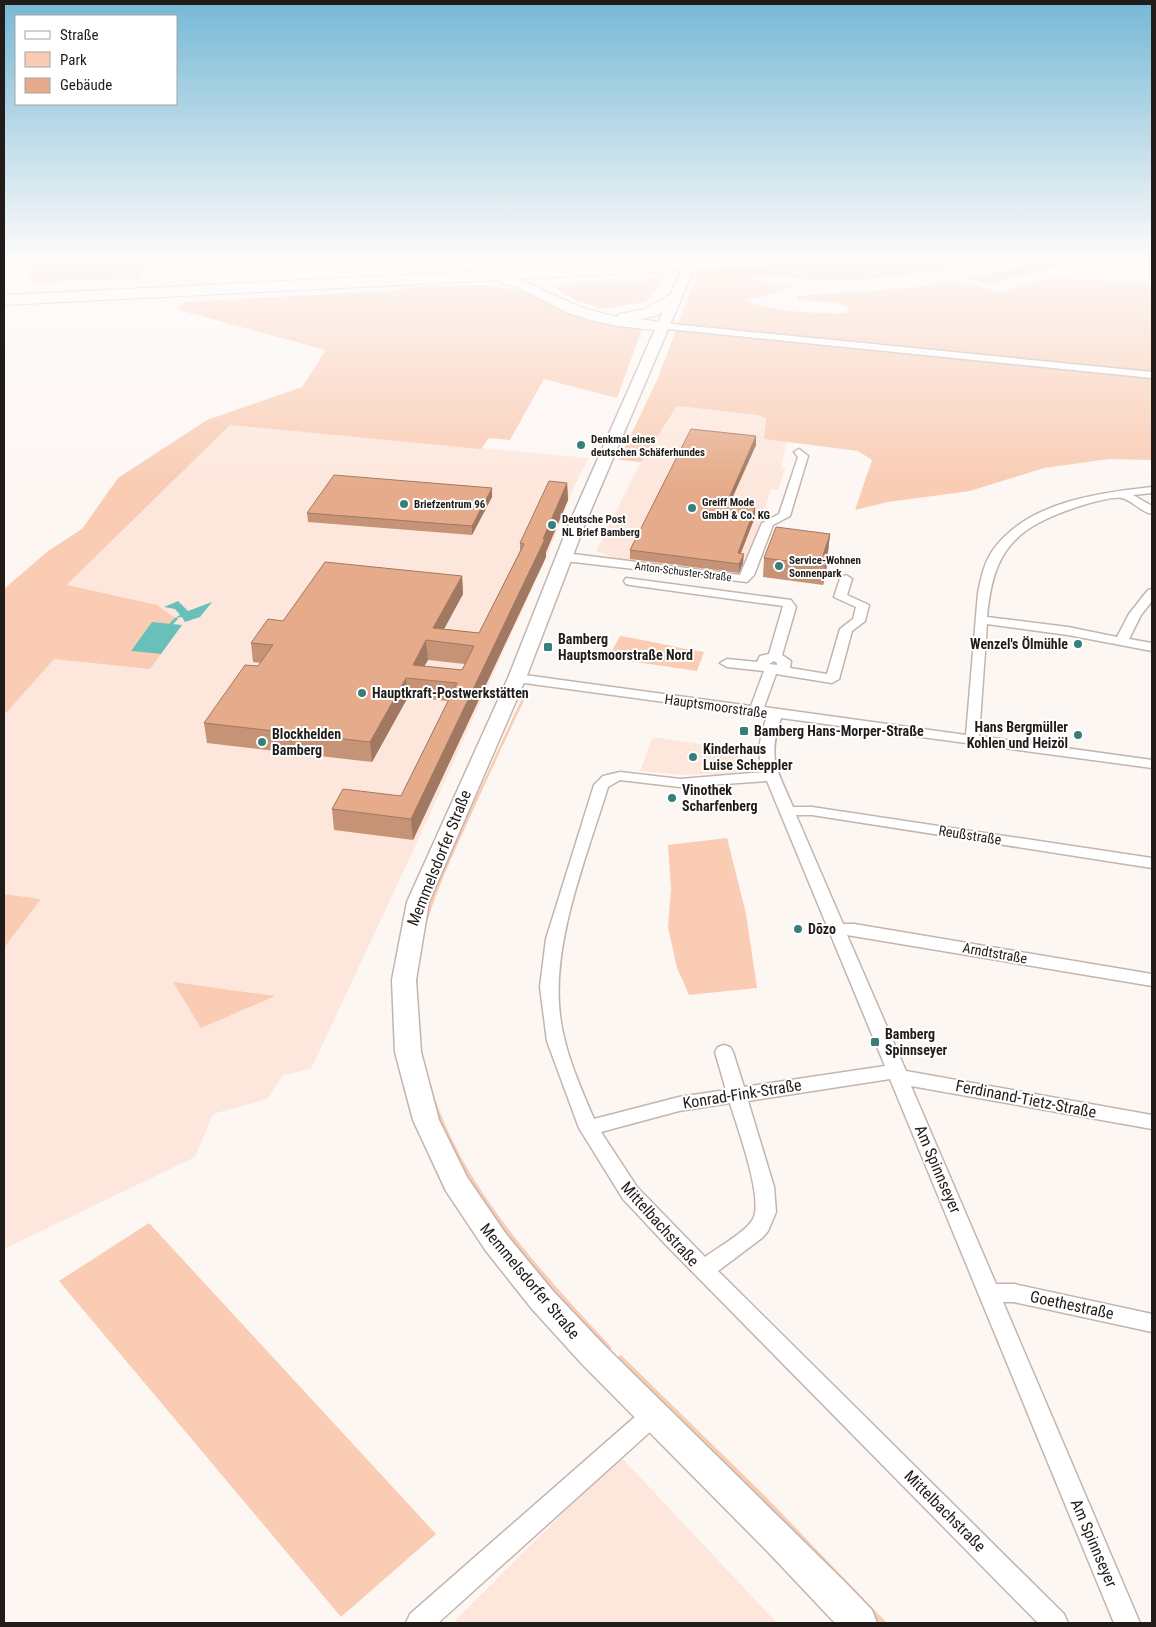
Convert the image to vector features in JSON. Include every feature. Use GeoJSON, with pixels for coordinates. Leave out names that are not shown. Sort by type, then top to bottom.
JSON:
{"type":"FeatureCollection","features":[{"type":"Feature","properties":{"kind":"main road","name":"Memmelsdorfer Straße"},"geometry":{"type":"LineString","coordinates":[[660,333],[604,461],[517,678],[432,866],[409,934],[403,990],[404,1025],[409,1064],[422,1111],[439,1151],[461,1194],[485,1230],[553,1312],[653,1415],[808,1566],[859,1623]]}},
{"type":"Feature","properties":{"kind":"street"},"geometry":{"type":"LineString","coordinates":[[749,333],[1152,375]]}},
{"type":"Feature","properties":{"kind":"street","name":"Anton-Schuster-Straße"},"geometry":{"type":"LineString","coordinates":[[565,557],[744,579],[748,575],[768,522],[784,516],[803,456],[799,452]]}},
{"type":"Feature","properties":{"kind":"street"},"geometry":{"type":"LineString","coordinates":[[972,740],[977,707],[982,620],[988,573],[995,558],[1010,539],[1037,520],[1059,509],[1077,503],[1152,490]]}},
{"type":"Feature","properties":{"kind":"street"},"geometry":{"type":"LineString","coordinates":[[1123,494],[1152,511]]}},
{"type":"Feature","properties":{"kind":"street"},"geometry":{"type":"LineString","coordinates":[[726,662],[772,666],[832,679],[846,630],[859,621],[863,605],[840,597],[846,579]]}},
{"type":"Feature","properties":{"kind":"street"},"geometry":{"type":"LineString","coordinates":[[630,581],[787,603],[790,607],[756,711]]}},
{"type":"Feature","properties":{"kind":"street"},"geometry":{"type":"LineString","coordinates":[[1122,640],[1135,614],[1152,594]]}},
{"type":"Feature","properties":{"kind":"street"},"geometry":{"type":"LineString","coordinates":[[982,620],[1068,631],[1152,647]]}},
{"type":"Feature","properties":{"kind":"street","name":"Hauptsmoorstraße"},"geometry":{"type":"LineString","coordinates":[[517,678],[1152,764]]}},
{"type":"Feature","properties":{"kind":"street","name":"Am Spinnseyer"},"geometry":{"type":"LineString","coordinates":[[775,714],[766,749],[767,762],[991,1293],[1127,1623]]}},
{"type":"Feature","properties":{"kind":"street","name":"Mittelbachstraße"},"geometry":{"type":"LineString","coordinates":[[773,776],[685,782],[620,776],[608,779],[601,785],[554,939],[550,987],[551,1016],[556,1042],[566,1073],[588,1128],[630,1193],[703,1270],[1056,1623]]}},
{"type":"Feature","properties":{"kind":"street","name":"Reußstraße"},"geometry":{"type":"LineString","coordinates":[[788,811],[812,811],[1152,863]]}},
{"type":"Feature","properties":{"kind":"street","name":"Arndtstraße"},"geometry":{"type":"LineString","coordinates":[[837,930],[854,930],[1152,980]]}},
{"type":"Feature","properties":{"kind":"street"},"geometry":{"type":"LineString","coordinates":[[703,1270],[755,1232],[761,1225],[766,1212],[764,1187],[724,1052]]}},
{"type":"Feature","properties":{"kind":"street","name":"Konrad-Fink-Straße"},"geometry":{"type":"LineString","coordinates":[[588,1128],[679,1104],[736,1093],[899,1074]]}},
{"type":"Feature","properties":{"kind":"street","name":"Ferdinand-Tietz-Straße"},"geometry":{"type":"LineString","coordinates":[[899,1074],[1152,1122]]}},
{"type":"Feature","properties":{"kind":"street","name":"Goethestraße"},"geometry":{"type":"LineString","coordinates":[[991,1293],[1014,1293],[1152,1323]]}},
{"type":"Feature","properties":{"kind":"street"},"geometry":{"type":"LineString","coordinates":[[419,1623],[653,1415]]}},
{"type":"Feature","properties":{"kind":"shaded area"},"geometry":{"type":"Polygon","coordinates":[[[677,406],[766,417],[764,439],[787,442],[781,468],[785,469],[778,490],[771,489],[763,513],[767,514],[739,577],[621,561],[596,551],[641,462],[677,406]]]}},
{"type":"Feature","properties":{"kind":"shaded area"},"geometry":{"type":"Polygon","coordinates":[[[230,425],[589,458],[575,484],[548,554],[414,849],[311,1069],[283,1075],[267,1099],[213,1114],[195,1157],[4,1249],[4,948],[41,899],[4,894],[4,696],[67,586],[230,425]]]}},
{"type":"Feature","properties":{"kind":"shaded area","name":"Kinderhaus Luise Scheppler"},"geometry":{"type":"Polygon","coordinates":[[[653,737],[720,747],[721,744],[744,747],[736,773],[684,775],[640,771],[653,737]]]}},
{"type":"Feature","properties":{"kind":"shaded area"},"geometry":{"type":"Polygon","coordinates":[[[620,1456],[777,1623],[453,1623],[620,1456]]]}},
{"type":"Feature","properties":{"kind":"green space"},"geometry":{"type":"Polygon","coordinates":[[[263,333],[641,333],[617,398],[544,379],[510,440],[489,438],[481,449],[230,425],[67,585],[157,605],[176,619],[171,624],[152,622],[131,651],[161,654],[150,669],[54,659],[7,712],[4,713],[4,589],[48,551],[82,529],[118,478],[207,420],[302,387],[326,350],[263,333]]]}},
{"type":"Feature","properties":{"kind":"green space"},"geometry":{"type":"Polygon","coordinates":[[[675,333],[1152,333],[1152,460],[1109,459],[1044,468],[970,491],[888,502],[855,510],[872,460],[858,451],[764,439],[766,418],[757,415],[677,406],[641,462],[619,460],[658,378],[675,333]]]}},
{"type":"Feature","properties":{"kind":"green space"},"geometry":{"type":"Polygon","coordinates":[[[620,636],[704,652],[697,671],[608,658],[620,636]]]}},
{"type":"Feature","properties":{"kind":"green space"},"geometry":{"type":"Polygon","coordinates":[[[524,694],[527,694],[439,888],[423,936],[418,970],[418,1001],[423,1052],[436,1101],[456,1147],[481,1191],[544,1273],[612,1348],[608,1351],[533,1270],[499,1227],[469,1182],[444,1134],[425,1084],[416,1031],[418,941],[426,908],[443,867],[524,694]]]}},
{"type":"Feature","properties":{"kind":"green space"},"geometry":{"type":"Polygon","coordinates":[[[727,838],[746,914],[757,988],[689,995],[677,968],[668,927],[671,889],[668,845],[727,838]]]}},
{"type":"Feature","properties":{"kind":"green space"},"geometry":{"type":"Polygon","coordinates":[[[4,894],[41,899],[4,948],[4,894]]]}},
{"type":"Feature","properties":{"kind":"green space"},"geometry":{"type":"Polygon","coordinates":[[[173,982],[275,996],[201,1028],[173,982]]]}},
{"type":"Feature","properties":{"kind":"green space"},"geometry":{"type":"Polygon","coordinates":[[[149,1223],[436,1534],[341,1617],[59,1281],[149,1223]]]}},
{"type":"Feature","properties":{"kind":"green space"},"geometry":{"type":"Polygon","coordinates":[[[621,1355],[766,1497],[887,1623],[880,1623],[826,1565],[616,1358],[621,1355]]]}},
{"type":"Feature","properties":{"kind":"water"},"geometry":{"type":"Polygon","coordinates":[[[178,601],[188,611],[212,602],[200,617],[185,622],[182,617],[175,618],[180,615],[175,609],[164,607],[178,601]]]}},
{"type":"Feature","properties":{"kind":"water"},"geometry":{"type":"Polygon","coordinates":[[[152,622],[182,625],[161,654],[131,651],[152,622]]]}},
{"type":"Feature","properties":{"kind":"building","name":"Greiff Mode GmbH & Co. KG"},"geometry":{"type":"Polygon","coordinates":[[[691,429],[756,436],[726,505],[755,508],[738,553],[744,554],[739,564],[630,550],[691,429]]]}},
{"type":"Feature","properties":{"kind":"building","name":"Briefzentrum 96"},"geometry":{"type":"Polygon","coordinates":[[[334,475],[492,488],[472,526],[307,513],[334,475]]]}},
{"type":"Feature","properties":{"kind":"building","name":"Hauptkraft-Postwerkstätten"},"geometry":{"type":"Polygon","coordinates":[[[549,481],[567,483],[543,539],[545,539],[411,819],[332,809],[343,789],[401,796],[457,683],[406,678],[370,742],[204,723],[245,665],[258,666],[273,645],[251,643],[268,619],[283,621],[325,562],[462,576],[433,628],[479,633],[524,544],[520,543],[549,481]],[[426,640],[413,665],[462,670],[474,646],[426,640]]]}},
{"type":"Feature","properties":{"kind":"building"},"geometry":{"type":"Polygon","coordinates":[[[776,527],[830,534],[823,555],[828,556],[825,566],[764,558],[776,527]]]}},
{"type":"Feature","properties":{"kind":"waterway"},"geometry":{"type":"LineString","coordinates":[[171,624],[176,619]]}},
{"type":"Feature","properties":{"kind":"place","name":"Denkmal eines deutschen Schäferhundes"},"geometry":{"type":"Point","coordinates":[581,445]}},
{"type":"Feature","properties":{"kind":"place","name":"Briefzentrum 96"},"geometry":{"type":"Point","coordinates":[404,504]}},
{"type":"Feature","properties":{"kind":"place","name":"Greiff Mode GmbH & Co. KG"},"geometry":{"type":"Point","coordinates":[692,508]}},
{"type":"Feature","properties":{"kind":"place","name":"Deutsche Post NL Brief Bamberg"},"geometry":{"type":"Point","coordinates":[552,525]}},
{"type":"Feature","properties":{"kind":"place","name":"Service-Wohnen Sonnenpark"},"geometry":{"type":"Point","coordinates":[779,566]}},
{"type":"Feature","properties":{"kind":"place","name":"Wenzel's Ölmühle"},"geometry":{"type":"Point","coordinates":[1078,644]}},
{"type":"Feature","properties":{"kind":"place","name":"Bamberg Hauptsmoorstraße Nord"},"geometry":{"type":"Point","coordinates":[548,647]}},
{"type":"Feature","properties":{"kind":"place","name":"Hauptkraft-Postwerkstätten"},"geometry":{"type":"Point","coordinates":[362,693]}},
{"type":"Feature","properties":{"kind":"place","name":"Bamberg Hans-Morper-Straße"},"geometry":{"type":"Point","coordinates":[744,731]}},
{"type":"Feature","properties":{"kind":"place","name":"Hans Bergmüller Kohlen und Heizöl"},"geometry":{"type":"Point","coordinates":[1078,735]}},
{"type":"Feature","properties":{"kind":"place","name":"Blockhelden Bamberg"},"geometry":{"type":"Point","coordinates":[262,742]}},
{"type":"Feature","properties":{"kind":"place","name":"Kinderhaus Luise Scheppler"},"geometry":{"type":"Point","coordinates":[693,757]}},
{"type":"Feature","properties":{"kind":"place","name":"Vinothek Scharfenberg"},"geometry":{"type":"Point","coordinates":[672,798]}},
{"type":"Feature","properties":{"kind":"place","name":"Dōzo"},"geometry":{"type":"Point","coordinates":[798,929]}},
{"type":"Feature","properties":{"kind":"place","name":"Bamberg Spinnseyer"},"geometry":{"type":"Point","coordinates":[875,1042]}}]}
